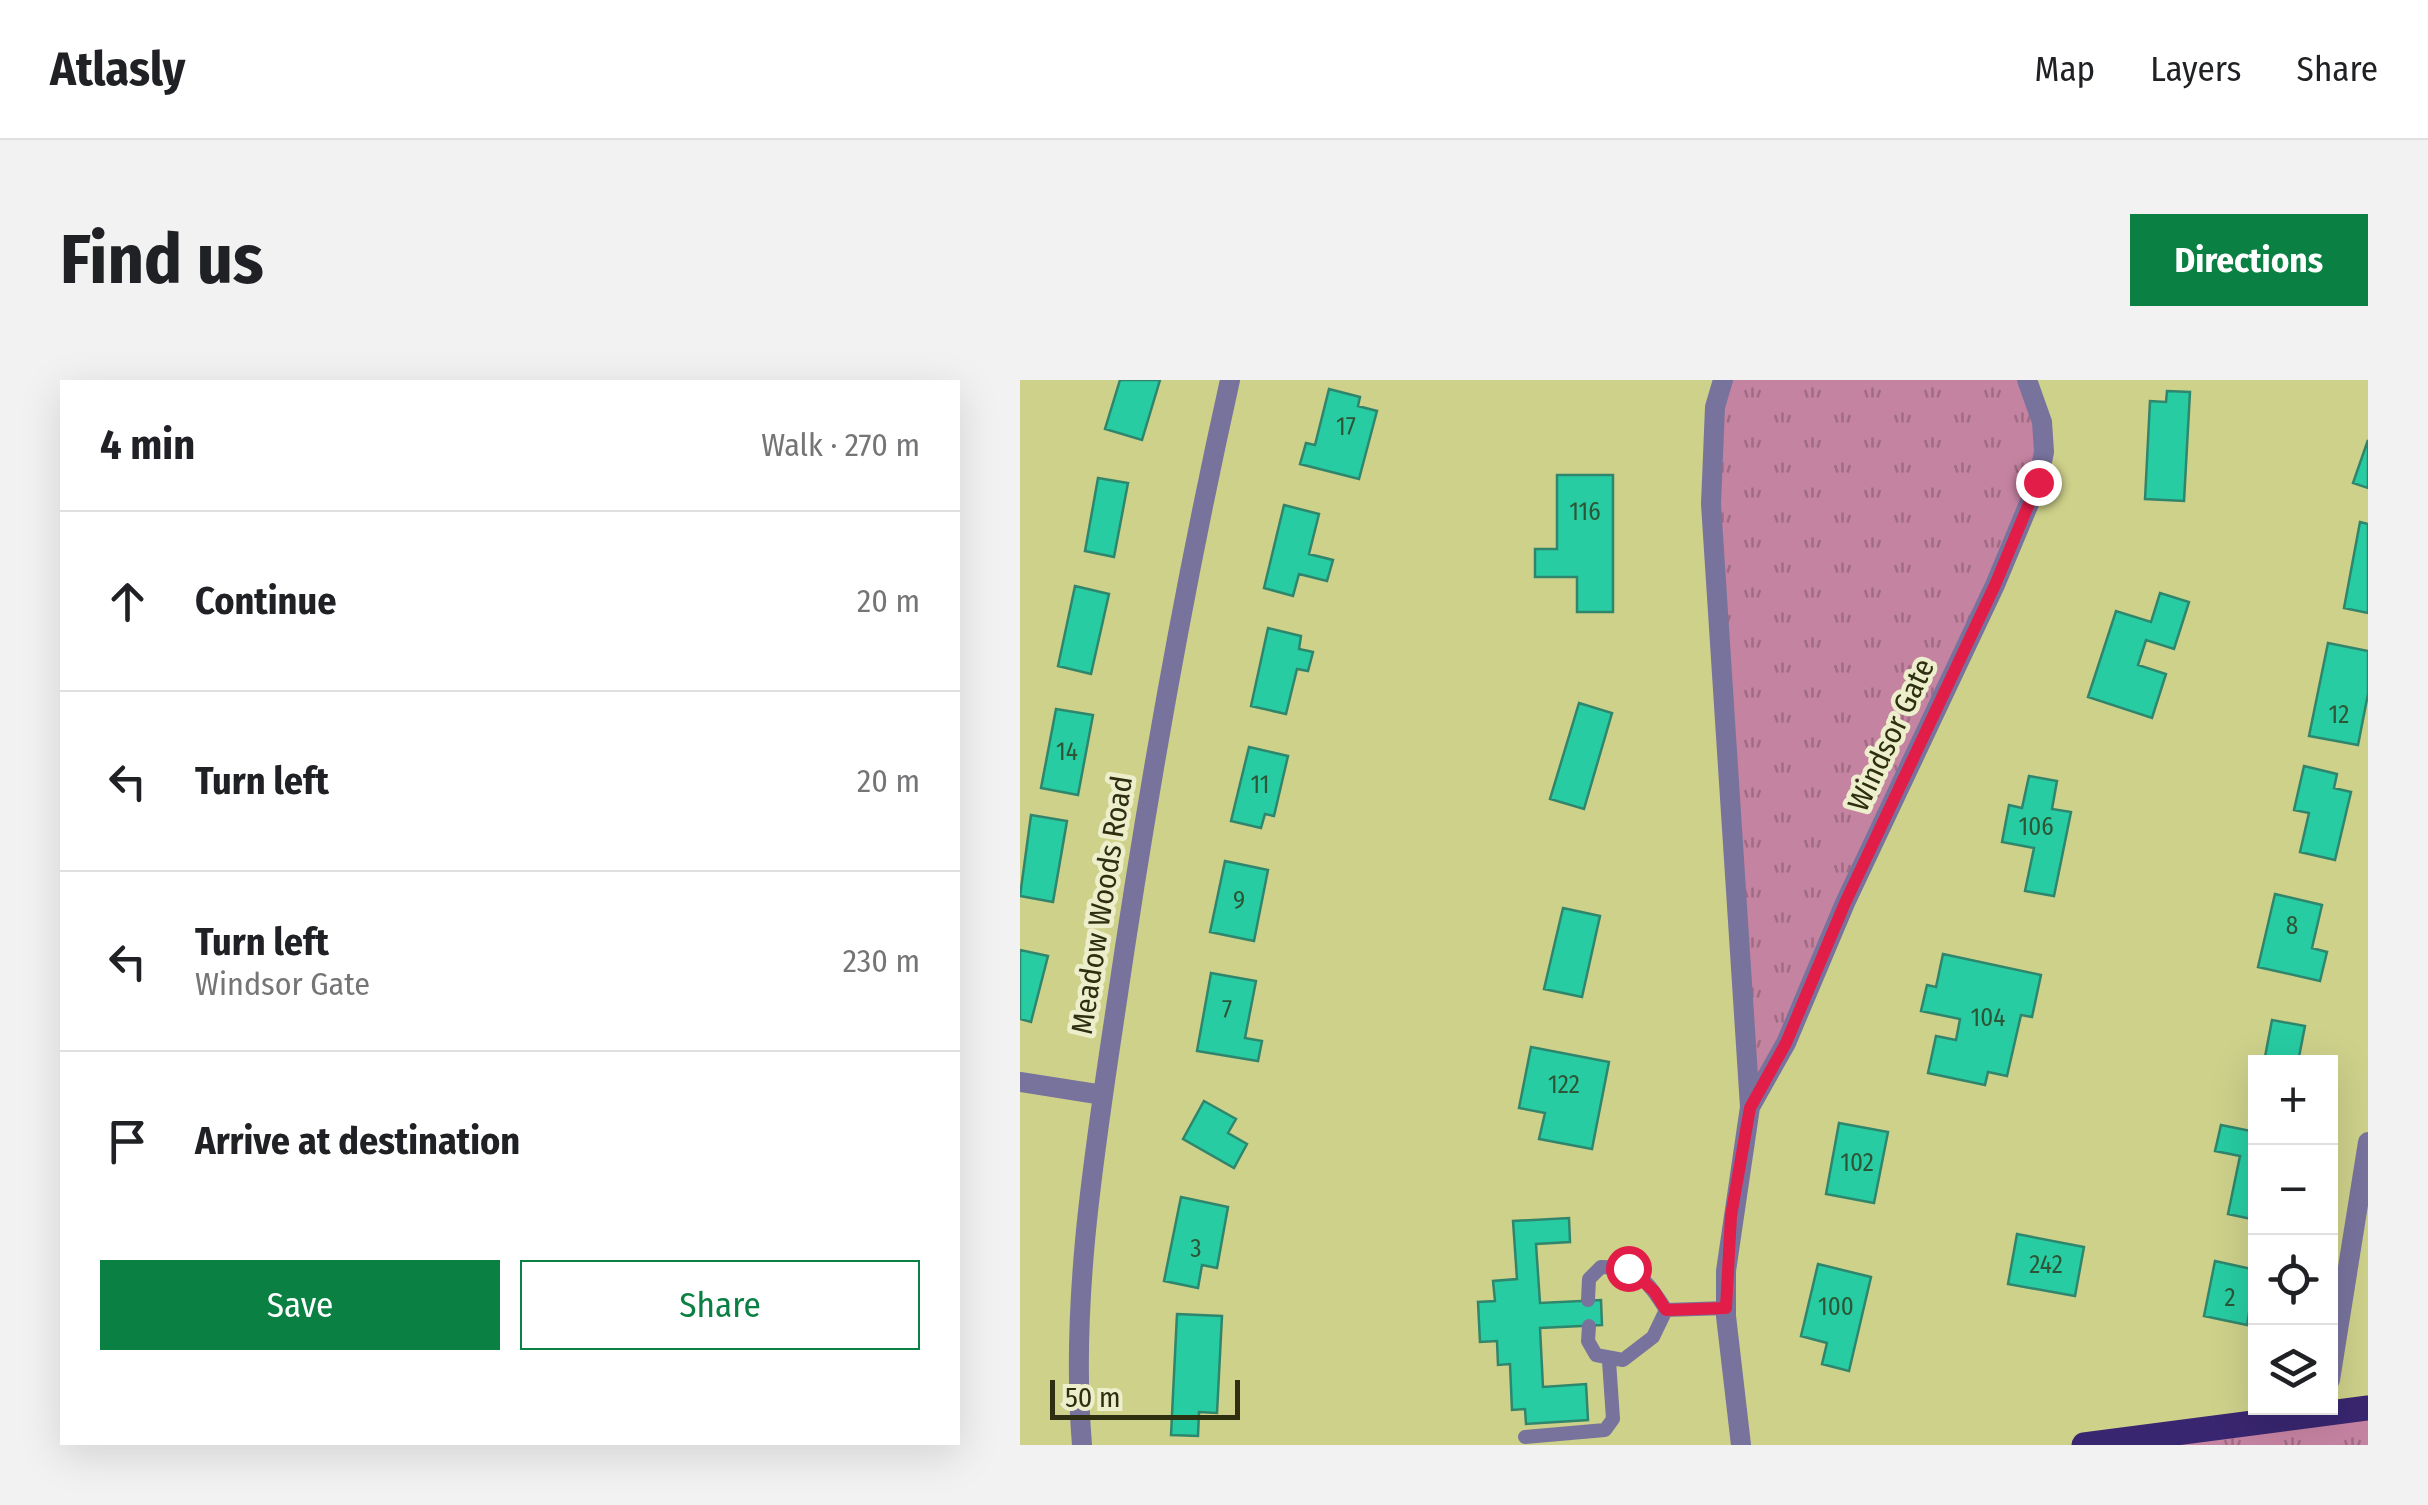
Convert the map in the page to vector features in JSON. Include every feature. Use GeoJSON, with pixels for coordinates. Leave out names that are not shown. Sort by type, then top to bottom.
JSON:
{"type":"FeatureCollection","features":[{"type":"Feature","properties":{"kind":"main road"},"geometry":{"type":"LineString","coordinates":[[2338,1409],[2368,1408]]}},
{"type":"Feature","properties":{"kind":"main road"},"geometry":{"type":"LineString","coordinates":[[2084,1445],[2291,1415]]}},
{"type":"Feature","properties":{"kind":"street","name":"Meadow Woods Road"},"geometry":{"type":"LineString","coordinates":[[1082,1445],[1082,1304],[1103,1095],[1168,686],[1230,380]]}},
{"type":"Feature","properties":{"kind":"street","name":"Windsor Gate"},"geometry":{"type":"LineString","coordinates":[[1724,380],[1715,407],[1711,504],[1750,1108],[1731,1216],[1726,1308],[1741,1445]]}},
{"type":"Feature","properties":{"kind":"street","name":"Windsor Gate"},"geometry":{"type":"LineString","coordinates":[[1750,1108],[1786,1043],[1845,903],[1995,585],[2038,482],[2044,452],[2042,422],[2027,380]]}},
{"type":"Feature","properties":{"kind":"street"},"geometry":{"type":"LineString","coordinates":[[1020,1082],[1103,1095]]}},
{"type":"Feature","properties":{"kind":"street"},"geometry":{"type":"LineString","coordinates":[[2338,1336],[2364,1195],[2368,1142]]}},
{"type":"Feature","properties":{"kind":"lane"},"geometry":{"type":"LineString","coordinates":[[1588,1300],[1589,1279],[1601,1267],[1628,1268],[1654,1291],[1666,1310]]}},
{"type":"Feature","properties":{"kind":"lane"},"geometry":{"type":"LineString","coordinates":[[1666,1310],[1726,1308]]}},
{"type":"Feature","properties":{"kind":"lane"},"geometry":{"type":"LineString","coordinates":[[1588,1326],[1588,1341],[1596,1355],[1624,1360],[1653,1337],[1666,1310]]}},
{"type":"Feature","properties":{"kind":"lane"},"geometry":{"type":"LineString","coordinates":[[1526,1437],[1604,1430],[1610,1426],[1609,1360]]}},
{"type":"Feature","properties":{"kind":"green space"},"geometry":{"type":"Polygon","coordinates":[[[1723,380],[2027,380],[2044,452],[1750,1107],[1711,504],[1723,380]]]}},
{"type":"Feature","properties":{"kind":"green space"},"geometry":{"type":"Polygon","coordinates":[[[2368,1412],[2368,1445],[2110,1445],[2368,1412]]]}},
{"type":"Feature","properties":{"kind":"building"},"geometry":{"type":"Polygon","coordinates":[[[1120,380],[1160,380],[1142,440],[1105,429],[1120,380]]]}},
{"type":"Feature","properties":{"kind":"building"},"geometry":{"type":"Polygon","coordinates":[[[1329,389],[1360,397],[1358,406],[1377,411],[1359,479],[1300,464],[1306,443],[1315,445],[1329,389]]]}},
{"type":"Feature","properties":{"kind":"building"},"geometry":{"type":"Polygon","coordinates":[[[2167,391],[2190,392],[2184,501],[2145,499],[2150,401],[2166,402],[2167,391]]]}},
{"type":"Feature","properties":{"kind":"building"},"geometry":{"type":"Polygon","coordinates":[[[2368,440],[2368,488],[2353,483],[2368,440]]]}},
{"type":"Feature","properties":{"kind":"building"},"geometry":{"type":"Polygon","coordinates":[[[1557,475],[1613,475],[1613,612],[1577,612],[1577,577],[1535,577],[1535,549],[1557,549],[1557,475]]]}},
{"type":"Feature","properties":{"kind":"building"},"geometry":{"type":"Polygon","coordinates":[[[1098,478],[1128,483],[1114,557],[1085,551],[1098,478]]]}},
{"type":"Feature","properties":{"kind":"building"},"geometry":{"type":"Polygon","coordinates":[[[1284,505],[1319,514],[1309,554],[1333,560],[1327,581],[1299,574],[1293,596],[1264,588],[1284,505]]]}},
{"type":"Feature","properties":{"kind":"building"},"geometry":{"type":"Polygon","coordinates":[[[2360,522],[2368,524],[2368,613],[2344,608],[2360,522]]]}},
{"type":"Feature","properties":{"kind":"building"},"geometry":{"type":"Polygon","coordinates":[[[1075,586],[1109,594],[1091,674],[1058,666],[1075,586]]]}},
{"type":"Feature","properties":{"kind":"building"},"geometry":{"type":"Polygon","coordinates":[[[2160,593],[2189,602],[2174,649],[2146,640],[2138,665],[2166,674],[2152,718],[2088,697],[2116,611],[2151,622],[2160,593]]]}},
{"type":"Feature","properties":{"kind":"building"},"geometry":{"type":"Polygon","coordinates":[[[1268,628],[1301,636],[1299,649],[1313,652],[1308,671],[1297,669],[1286,714],[1251,706],[1268,628]]]}},
{"type":"Feature","properties":{"kind":"building"},"geometry":{"type":"Polygon","coordinates":[[[2328,643],[2368,651],[2368,694],[2358,745],[2309,736],[2328,643]]]}},
{"type":"Feature","properties":{"kind":"building"},"geometry":{"type":"Polygon","coordinates":[[[1579,703],[1612,713],[1584,809],[1550,799],[1579,703]]]}},
{"type":"Feature","properties":{"kind":"building"},"geometry":{"type":"Polygon","coordinates":[[[1056,709],[1093,715],[1078,795],[1041,788],[1056,709]]]}},
{"type":"Feature","properties":{"kind":"building"},"geometry":{"type":"Polygon","coordinates":[[[1249,747],[1288,756],[1274,816],[1265,814],[1261,828],[1231,821],[1249,747]]]}},
{"type":"Feature","properties":{"kind":"building"},"geometry":{"type":"Polygon","coordinates":[[[2304,766],[2337,774],[2334,788],[2351,792],[2335,860],[2300,852],[2309,813],[2294,810],[2304,766]]]}},
{"type":"Feature","properties":{"kind":"building"},"geometry":{"type":"Polygon","coordinates":[[[2029,776],[2057,781],[2052,809],[2071,812],[2054,896],[2025,891],[2034,848],[2002,842],[2009,805],[2022,808],[2029,776]]]}},
{"type":"Feature","properties":{"kind":"building"},"geometry":{"type":"Polygon","coordinates":[[[1031,815],[1067,821],[1053,902],[1020,896],[1031,815]]]}},
{"type":"Feature","properties":{"kind":"building"},"geometry":{"type":"Polygon","coordinates":[[[1225,861],[1268,870],[1254,941],[1210,932],[1225,861]]]}},
{"type":"Feature","properties":{"kind":"building"},"geometry":{"type":"Polygon","coordinates":[[[2275,894],[2322,905],[2312,948],[2327,952],[2320,981],[2258,967],[2275,894]]]}},
{"type":"Feature","properties":{"kind":"building"},"geometry":{"type":"Polygon","coordinates":[[[1563,908],[1600,916],[1582,997],[1544,989],[1563,908]]]}},
{"type":"Feature","properties":{"kind":"building"},"geometry":{"type":"Polygon","coordinates":[[[1020,950],[1048,956],[1031,1022],[1020,1019],[1020,950]]]}},
{"type":"Feature","properties":{"kind":"building"},"geometry":{"type":"Polygon","coordinates":[[[1943,954],[2041,975],[2032,1017],[2021,1015],[2007,1076],[1988,1072],[1985,1085],[1928,1073],[1936,1036],[1956,1040],[1960,1019],[1921,1011],[1927,985],[1936,987],[1943,954]]]}},
{"type":"Feature","properties":{"kind":"building"},"geometry":{"type":"Polygon","coordinates":[[[1211,973],[1256,981],[1245,1038],[1262,1041],[1258,1061],[1197,1051],[1211,973]]]}},
{"type":"Feature","properties":{"kind":"building"},"geometry":{"type":"Polygon","coordinates":[[[2272,1020],[2305,1026],[2299,1055],[2265,1055],[2272,1020]]]}},
{"type":"Feature","properties":{"kind":"building"},"geometry":{"type":"Polygon","coordinates":[[[1531,1047],[1609,1062],[1592,1149],[1539,1139],[1545,1113],[1519,1108],[1531,1047]]]}},
{"type":"Feature","properties":{"kind":"building"},"geometry":{"type":"Polygon","coordinates":[[[1204,1101],[1236,1119],[1228,1133],[1247,1144],[1234,1168],[1183,1139],[1204,1101]]]}},
{"type":"Feature","properties":{"kind":"building"},"geometry":{"type":"Polygon","coordinates":[[[1839,1123],[1888,1132],[1874,1203],[1826,1194],[1839,1123]]]}},
{"type":"Feature","properties":{"kind":"building"},"geometry":{"type":"Polygon","coordinates":[[[2221,1125],[2248,1130],[2248,1218],[2228,1214],[2240,1156],[2215,1151],[2221,1125]]]}},
{"type":"Feature","properties":{"kind":"building"},"geometry":{"type":"Polygon","coordinates":[[[1181,1197],[1228,1207],[1217,1268],[1202,1265],[1198,1288],[1164,1281],[1181,1197]]]}},
{"type":"Feature","properties":{"kind":"building"},"geometry":{"type":"Polygon","coordinates":[[[1569,1218],[1570,1242],[1536,1244],[1540,1303],[1601,1300],[1602,1325],[1540,1328],[1543,1387],[1586,1384],[1588,1420],[1526,1424],[1525,1409],[1512,1410],[1510,1364],[1498,1365],[1497,1341],[1480,1342],[1478,1302],[1495,1301],[1493,1281],[1517,1279],[1513,1221],[1569,1218]]]}},
{"type":"Feature","properties":{"kind":"building"},"geometry":{"type":"Polygon","coordinates":[[[2017,1234],[2084,1247],[2075,1296],[2008,1284],[2017,1234]]]}},
{"type":"Feature","properties":{"kind":"building"},"geometry":{"type":"Polygon","coordinates":[[[2215,1261],[2248,1268],[2247,1325],[2204,1316],[2215,1261]]]}},
{"type":"Feature","properties":{"kind":"building"},"geometry":{"type":"Polygon","coordinates":[[[1818,1264],[1871,1277],[1849,1371],[1822,1364],[1827,1343],[1801,1336],[1818,1264]]]}},
{"type":"Feature","properties":{"kind":"building"},"geometry":{"type":"Polygon","coordinates":[[[1177,1314],[1222,1316],[1217,1413],[1199,1412],[1198,1436],[1171,1435],[1177,1314]]]}},
{"type":"Feature","properties":{"kind":"route"},"geometry":{"type":"LineString","coordinates":[[1628,1268],[1654,1291],[1666,1310],[1726,1308],[1731,1216],[1750,1108],[1786,1043],[1845,903],[1995,585],[2038,482]]}}]}
